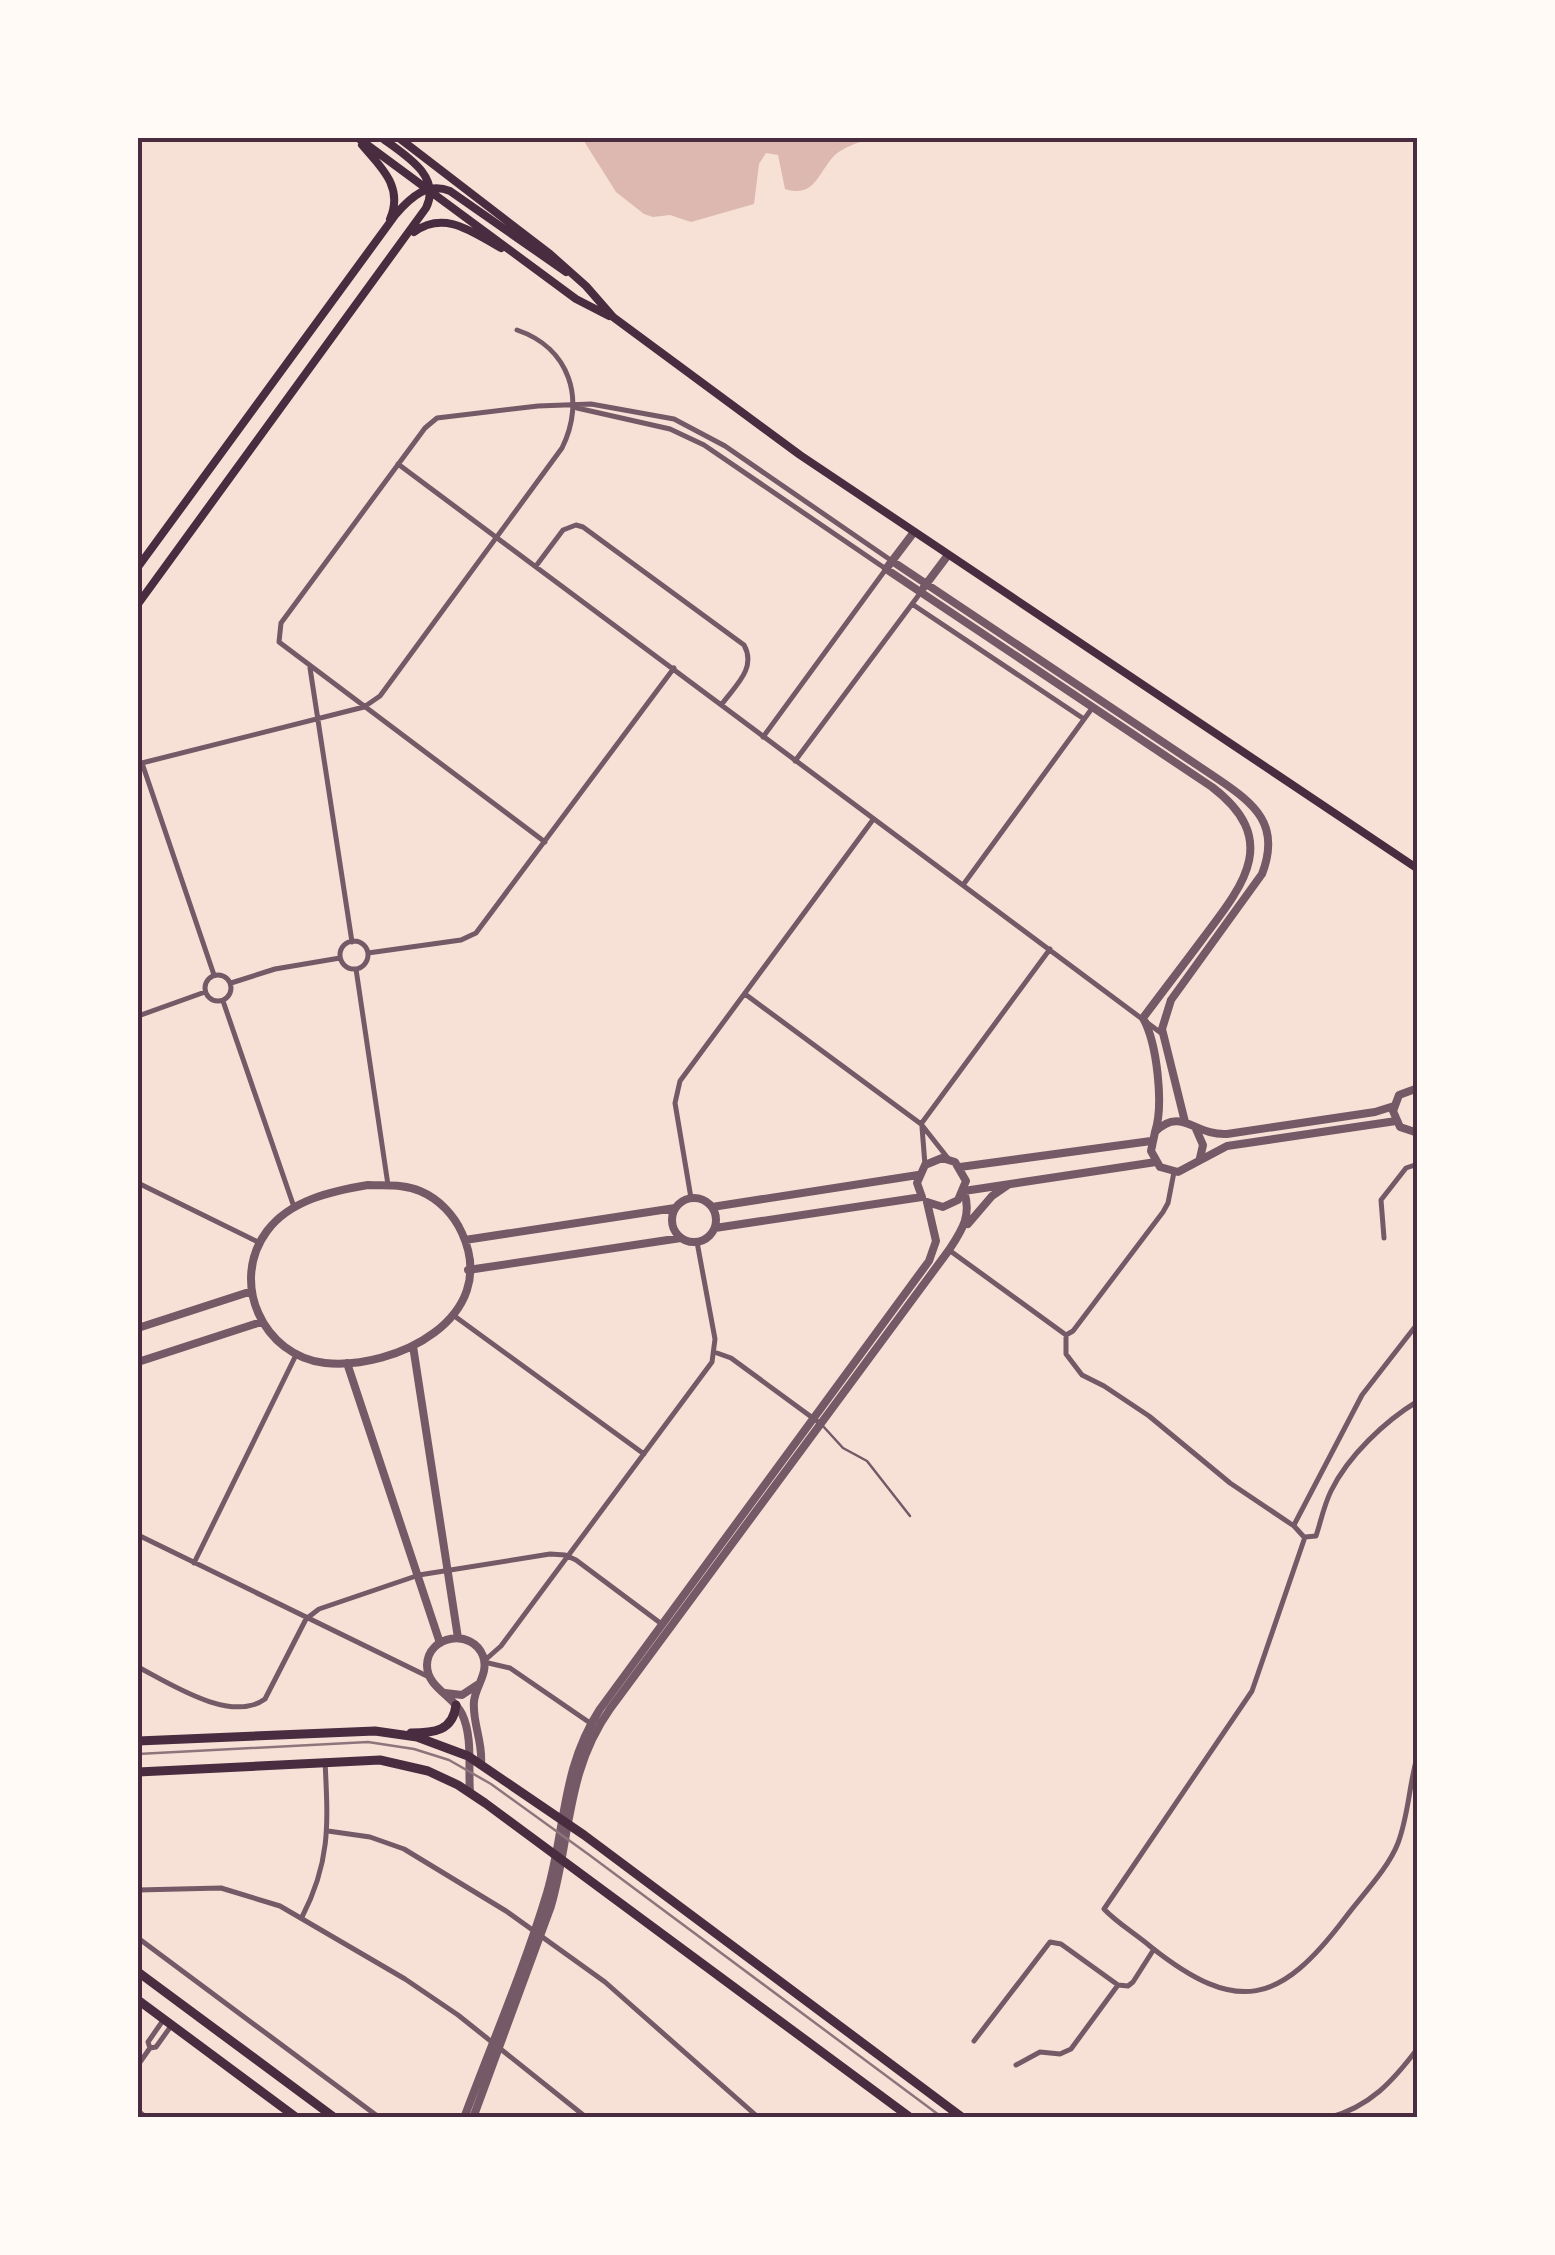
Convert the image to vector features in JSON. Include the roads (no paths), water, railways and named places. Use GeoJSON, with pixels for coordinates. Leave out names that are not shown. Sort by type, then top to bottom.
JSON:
{"type":"FeatureCollection","features":[{"type":"Feature","properties":{"kind":"main road"},"geometry":{"type":"LineString","coordinates":[[356,138],[576,299],[613,318]]}},
{"type":"Feature","properties":{"kind":"main road"},"geometry":{"type":"LineString","coordinates":[[356,138],[388,175],[394,188],[394,210],[379,238]]}},
{"type":"Feature","properties":{"kind":"main road"},"geometry":{"type":"LineString","coordinates":[[138,604],[422,215],[430,189],[414,163],[382,138]]}},
{"type":"Feature","properties":{"kind":"main road"},"geometry":{"type":"LineString","coordinates":[[399,138],[512,224],[613,318],[808,462],[1418,870]]}},
{"type":"Feature","properties":{"kind":"main road"},"geometry":{"type":"LineString","coordinates":[[138,567],[403,206],[430,189],[450,191],[544,260],[570,274]]}},
{"type":"Feature","properties":{"kind":"main road"},"geometry":{"type":"LineString","coordinates":[[397,250],[425,225],[450,222],[531,265]]}},
{"type":"Feature","properties":{"kind":"main road"},"geometry":{"type":"LineString","coordinates":[[138,1741],[354,1730],[398,1734],[442,1730],[453,1719],[456,1705]]}},
{"type":"Feature","properties":{"kind":"main road"},"geometry":{"type":"LineString","coordinates":[[398,1734],[481,1763],[963,2118]]}},
{"type":"Feature","properties":{"kind":"main road"},"geometry":{"type":"LineString","coordinates":[[138,1772],[380,1760],[413,1766],[470,1792],[911,2118]]}},
{"type":"Feature","properties":{"kind":"main road"},"geometry":{"type":"LineString","coordinates":[[138,1972],[335,2118]]}},
{"type":"Feature","properties":{"kind":"main road"},"geometry":{"type":"LineString","coordinates":[[138,2000],[297,2118]]}},
{"type":"Feature","properties":{"kind":"street"},"geometry":{"type":"LineString","coordinates":[[214,975],[140,764],[364,707],[380,696],[562,448],[573,420],[567,370],[546,346],[516,330]]}},
{"type":"Feature","properties":{"kind":"street"},"geometry":{"type":"LineString","coordinates":[[546,842],[284,649],[277,636],[281,623],[436,418],[538,406],[606,405],[655,414],[692,426],[889,565],[921,592],[1212,787],[1240,813],[1251,850],[1244,880],[1143,1018]]}},
{"type":"Feature","properties":{"kind":"street"},"geometry":{"type":"LineString","coordinates":[[398,464],[1163,1035]]}},
{"type":"Feature","properties":{"kind":"street"},"geometry":{"type":"LineString","coordinates":[[536,566],[563,530],[576,525],[583,527],[744,645],[750,660],[748,668],[722,704]]}},
{"type":"Feature","properties":{"kind":"street"},"geometry":{"type":"LineString","coordinates":[[763,737],[914,532]]}},
{"type":"Feature","properties":{"kind":"street"},"geometry":{"type":"LineString","coordinates":[[796,762],[948,555]]}},
{"type":"Feature","properties":{"kind":"street"},"geometry":{"type":"LineString","coordinates":[[889,565],[927,584],[1252,804],[1259,813],[1268,836],[1266,862],[1255,886],[1171,1000],[1164,1018],[1163,1035],[1185,1122]]}},
{"type":"Feature","properties":{"kind":"street"},"geometry":{"type":"LineString","coordinates":[[912,604],[1084,720]]}},
{"type":"Feature","properties":{"kind":"street"},"geometry":{"type":"LineString","coordinates":[[310,668],[352,942]]}},
{"type":"Feature","properties":{"kind":"street"},"geometry":{"type":"LineString","coordinates":[[368,953],[460,940],[476,934],[674,668]]}},
{"type":"Feature","properties":{"kind":"street"},"geometry":{"type":"LineString","coordinates":[[963,886],[1093,708]]}},
{"type":"Feature","properties":{"kind":"street"},"geometry":{"type":"LineString","coordinates":[[1240,813],[1252,804]]}},
{"type":"Feature","properties":{"kind":"street"},"geometry":{"type":"LineString","coordinates":[[691,1198],[675,1103],[680,1082],[872,820]]}},
{"type":"Feature","properties":{"kind":"street"},"geometry":{"type":"LineString","coordinates":[[1244,880],[1255,886]]}},
{"type":"Feature","properties":{"kind":"street"},"geometry":{"type":"LineString","coordinates":[[340,958],[343,947],[352,942],[363,945],[368,953]]}},
{"type":"Feature","properties":{"kind":"street"},"geometry":{"type":"LineString","coordinates":[[924,1165],[922,1124],[1050,949]]}},
{"type":"Feature","properties":{"kind":"street"},"geometry":{"type":"LineString","coordinates":[[340,958],[346,966],[356,969],[364,964],[368,953]]}},
{"type":"Feature","properties":{"kind":"street"},"geometry":{"type":"LineString","coordinates":[[231,983],[275,968],[340,958]]}},
{"type":"Feature","properties":{"kind":"street"},"geometry":{"type":"LineString","coordinates":[[356,969],[388,1185]]}},
{"type":"Feature","properties":{"kind":"street"},"geometry":{"type":"LineString","coordinates":[[214,975],[224,976],[231,983],[231,994],[223,1001],[212,1000],[206,992],[206,982],[214,975]]}},
{"type":"Feature","properties":{"kind":"street"},"geometry":{"type":"LineString","coordinates":[[138,1016],[206,992]]}},
{"type":"Feature","properties":{"kind":"street"},"geometry":{"type":"LineString","coordinates":[[745,994],[922,1124],[966,1180],[968,1212],[960,1234]]}},
{"type":"Feature","properties":{"kind":"street"},"geometry":{"type":"LineString","coordinates":[[223,1001],[294,1208]]}},
{"type":"Feature","properties":{"kind":"street"},"geometry":{"type":"LineString","coordinates":[[1143,1018],[1151,1040],[1160,1105],[1154,1137],[1156,1162]]}},
{"type":"Feature","properties":{"kind":"street"},"geometry":{"type":"LineString","coordinates":[[960,1168],[1154,1137],[1170,1122],[1185,1122],[1206,1134],[1227,1134],[1375,1112],[1394,1106],[1403,1092],[1418,1088]]}},
{"type":"Feature","properties":{"kind":"street"},"geometry":{"type":"LineString","coordinates":[[1394,1106],[1396,1121],[1404,1130],[1418,1134]]}},
{"type":"Feature","properties":{"kind":"street"},"geometry":{"type":"LineString","coordinates":[[714,1228],[925,1200],[935,1206],[951,1205],[964,1191],[1156,1162],[1174,1172],[1183,1172],[1228,1146],[1396,1121]]}},
{"type":"Feature","properties":{"kind":"street"},"geometry":{"type":"LineString","coordinates":[[1196,1129],[1203,1145],[1198,1162]]}},
{"type":"Feature","properties":{"kind":"street"},"geometry":{"type":"LineString","coordinates":[[595,1726],[818,1422],[930,1261],[936,1241],[918,1175],[934,1159],[949,1159]]}},
{"type":"Feature","properties":{"kind":"street"},"geometry":{"type":"LineString","coordinates":[[1384,1238],[1381,1200],[1406,1168],[1418,1164]]}},
{"type":"Feature","properties":{"kind":"street"},"geometry":{"type":"LineString","coordinates":[[1066,1335],[1163,1212],[1174,1172]]}},
{"type":"Feature","properties":{"kind":"street"},"geometry":{"type":"LineString","coordinates":[[465,1240],[675,1208],[691,1198],[699,1198],[712,1207],[918,1175]]}},
{"type":"Feature","properties":{"kind":"street"},"geometry":{"type":"LineString","coordinates":[[138,1183],[260,1243]]}},
{"type":"Feature","properties":{"kind":"street"},"geometry":{"type":"LineString","coordinates":[[464,2118],[537,1933],[558,1857],[571,1770],[595,1726],[663,1624],[960,1234],[992,1196],[1012,1183]]}},
{"type":"Feature","properties":{"kind":"street"},"geometry":{"type":"LineString","coordinates":[[388,1185],[434,1198],[455,1220],[465,1240],[468,1270],[466,1289],[454,1314],[437,1332],[388,1356],[326,1363],[296,1354],[272,1338],[262,1322],[252,1291],[252,1263],[260,1243],[275,1222],[294,1208],[329,1193],[388,1185]]}},
{"type":"Feature","properties":{"kind":"street"},"geometry":{"type":"LineString","coordinates":[[468,1270],[681,1238],[697,1242],[711,1235],[714,1228],[712,1207]]}},
{"type":"Feature","properties":{"kind":"street"},"geometry":{"type":"LineString","coordinates":[[675,1208],[672,1224],[681,1238]]}},
{"type":"Feature","properties":{"kind":"street"},"geometry":{"type":"LineString","coordinates":[[484,1662],[501,1646],[707,1370],[716,1352],[697,1242]]}},
{"type":"Feature","properties":{"kind":"street"},"geometry":{"type":"LineString","coordinates":[[949,1250],[1066,1335]]}},
{"type":"Feature","properties":{"kind":"street"},"geometry":{"type":"LineString","coordinates":[[138,1328],[252,1291]]}},
{"type":"Feature","properties":{"kind":"street"},"geometry":{"type":"LineString","coordinates":[[454,1314],[644,1454]]}},
{"type":"Feature","properties":{"kind":"street"},"geometry":{"type":"LineString","coordinates":[[138,1362],[262,1322]]}},
{"type":"Feature","properties":{"kind":"street"},"geometry":{"type":"LineString","coordinates":[[1294,1526],[1362,1396],[1418,1323]]}},
{"type":"Feature","properties":{"kind":"street"},"geometry":{"type":"LineString","coordinates":[[1066,1335],[1066,1354],[1082,1375],[1149,1416],[1305,1538]]}},
{"type":"Feature","properties":{"kind":"street"},"geometry":{"type":"LineString","coordinates":[[413,1346],[458,1638]]}},
{"type":"Feature","properties":{"kind":"street"},"geometry":{"type":"LineString","coordinates":[[716,1352],[731,1358],[818,1422]]}},
{"type":"Feature","properties":{"kind":"street"},"geometry":{"type":"LineString","coordinates":[[194,1563],[296,1354]]}},
{"type":"Feature","properties":{"kind":"street"},"geometry":{"type":"LineString","coordinates":[[347,1363],[440,1643]]}},
{"type":"Feature","properties":{"kind":"street"},"geometry":{"type":"LineString","coordinates":[[1305,1538],[1316,1536],[1328,1496],[1341,1475],[1399,1412],[1418,1401]]}},
{"type":"Feature","properties":{"kind":"street"},"geometry":{"type":"LineString","coordinates":[[138,1535],[429,1677],[456,1705],[468,1732],[470,1792]]}},
{"type":"Feature","properties":{"kind":"street"},"geometry":{"type":"LineString","coordinates":[[1305,1538],[1261,1672],[1244,1706],[1104,1909],[1192,1977],[1234,1991],[1271,1988],[1302,1970],[1324,1946],[1396,1848],[1418,1754]]}},
{"type":"Feature","properties":{"kind":"street"},"geometry":{"type":"LineString","coordinates":[[138,1667],[216,1705],[258,1704],[265,1699],[306,1620],[319,1610],[419,1575],[543,1555],[568,1556],[663,1624]]}},
{"type":"Feature","properties":{"kind":"street"},"geometry":{"type":"LineString","coordinates":[[429,1677],[428,1658],[440,1643],[458,1638],[476,1645],[484,1662],[474,1705],[481,1763]]}},
{"type":"Feature","properties":{"kind":"street"},"geometry":{"type":"LineString","coordinates":[[484,1662],[510,1668],[595,1726]]}},
{"type":"Feature","properties":{"kind":"street"},"geometry":{"type":"LineString","coordinates":[[445,1694],[470,1692],[481,1680]]}},
{"type":"Feature","properties":{"kind":"street"},"geometry":{"type":"LineString","coordinates":[[302,1918],[320,1879],[328,1831],[325,1762]]}},
{"type":"Feature","properties":{"kind":"street"},"geometry":{"type":"LineString","coordinates":[[328,1831],[370,1837],[404,1849],[472,1888],[618,1992],[759,2118]]}},
{"type":"Feature","properties":{"kind":"street"},"geometry":{"type":"LineString","coordinates":[[138,1890],[220,1888],[260,1897],[302,1918],[405,1980],[496,2042],[587,2118]]}},
{"type":"Feature","properties":{"kind":"street"},"geometry":{"type":"LineString","coordinates":[[138,1938],[380,2118]]}},
{"type":"Feature","properties":{"kind":"street"},"geometry":{"type":"LineString","coordinates":[[974,2041],[1050,1942],[1061,1944],[1118,1985],[1128,1986],[1154,1949]]}},
{"type":"Feature","properties":{"kind":"street"},"geometry":{"type":"LineString","coordinates":[[1016,2065],[1040,2052],[1068,2051],[1118,1985]]}},
{"type":"Feature","properties":{"kind":"street"},"geometry":{"type":"LineString","coordinates":[[138,2065],[150,2048],[148,2042],[168,2022]]}},
{"type":"Feature","properties":{"kind":"street"},"geometry":{"type":"LineString","coordinates":[[473,2118],[496,2042]]}},
{"type":"Feature","properties":{"kind":"street"},"geometry":{"type":"LineString","coordinates":[[1328,2118],[1372,2099],[1418,2048]]}},
{"type":"Feature","properties":{"kind":"street"},"geometry":{"type":"LineString","coordinates":[[138,2112],[146,2118]]}},
{"type":"Feature","properties":{"kind":"lane"},"geometry":{"type":"LineString","coordinates":[[818,1422],[843,1448],[867,1462],[910,1516]]}},
{"type":"Feature","properties":{"kind":"tram line"},"geometry":{"type":"LineString","coordinates":[[138,1754],[368,1742],[414,1749],[449,1760],[491,1784],[588,1854],[943,2118]]}}]}
